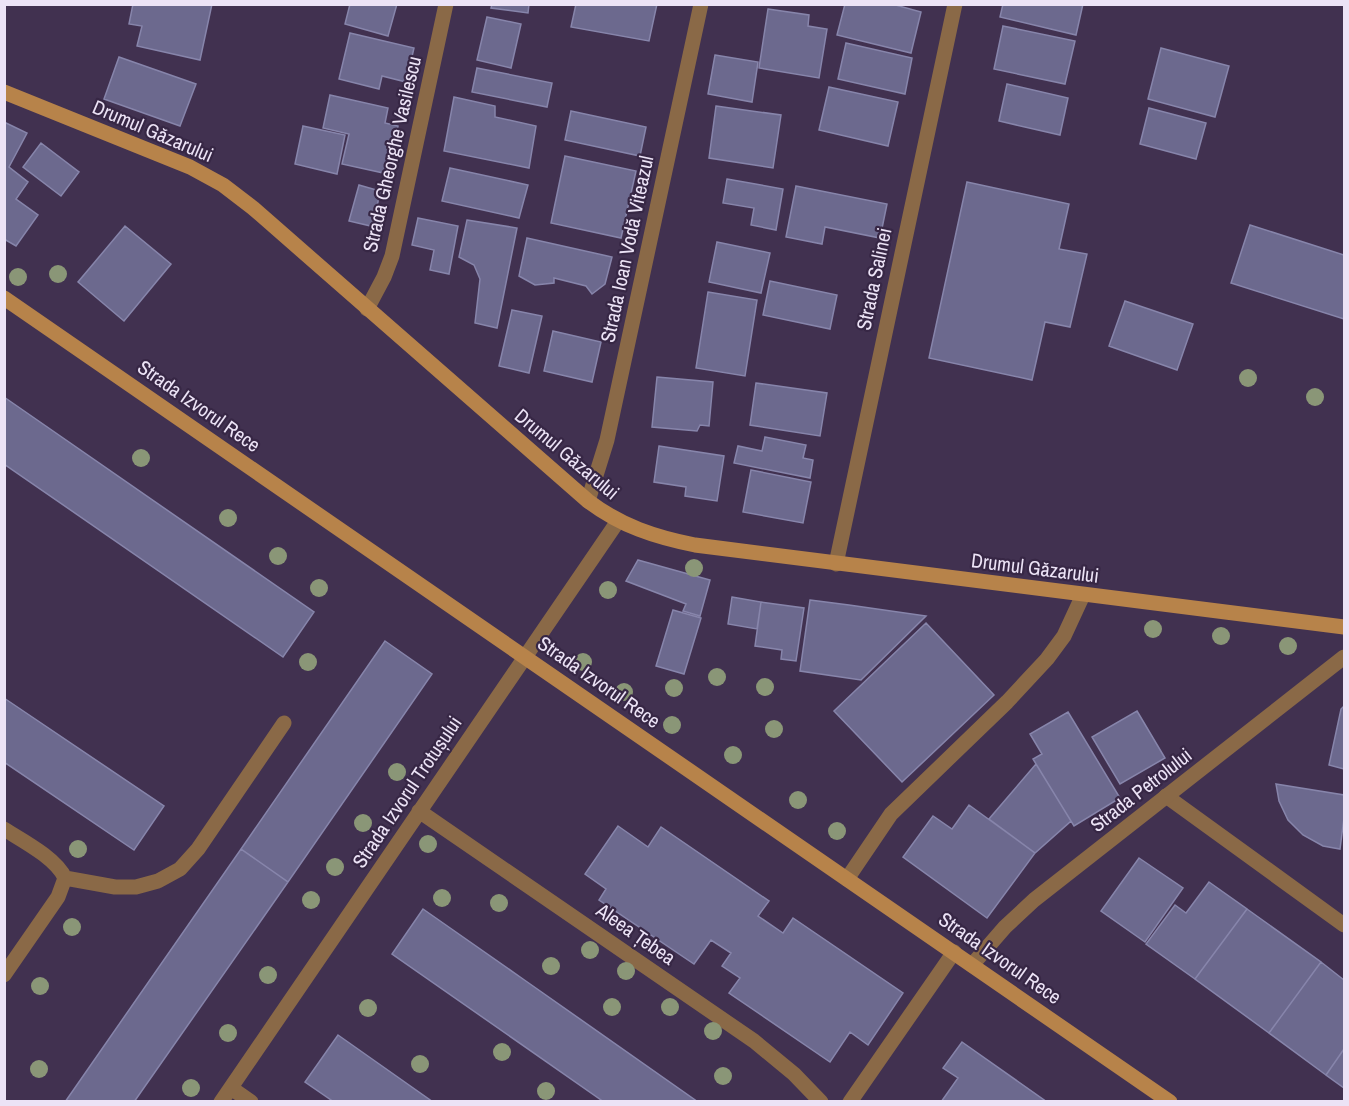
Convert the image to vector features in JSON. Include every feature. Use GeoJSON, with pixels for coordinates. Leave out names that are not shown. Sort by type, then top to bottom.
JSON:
{"type":"FeatureCollection","features":[{"type":"Feature","properties":{"kind":"street","name":"Strada Gheorghe Vasilescu"},"geometry":{"type":"LineString","coordinates":[[367,309],[392,256],[446,4]]}},
{"type":"Feature","properties":{"kind":"street","name":"Strada Ioan Vodă Viteazul"},"geometry":{"type":"LineString","coordinates":[[588,501],[607,440],[701,4]]}},
{"type":"Feature","properties":{"kind":"street","name":"Strada Salinei"},"geometry":{"type":"LineString","coordinates":[[836,564],[955,4]]}},
{"type":"Feature","properties":{"kind":"street","name":"Drumul Găzarului"},"geometry":{"type":"LineString","coordinates":[[4,92],[205,175],[253,208],[588,501],[618,521],[649,535],[687,543],[836,564],[1344,627]]}},
{"type":"Feature","properties":{"kind":"street","name":"Strada Izvorul Rece"},"geometry":{"type":"LineString","coordinates":[[4,298],[1170,1101]]}},
{"type":"Feature","properties":{"kind":"street","name":"Strada Izvorul Trotușului"},"geometry":{"type":"LineString","coordinates":[[221,1101],[618,521]]}},
{"type":"Feature","properties":{"kind":"street"},"geometry":{"type":"LineString","coordinates":[[847,879],[891,814],[1007,702],[1047,659],[1064,636],[1083,595]]}},
{"type":"Feature","properties":{"kind":"street","name":"Strada Petrolului"},"geometry":{"type":"LineString","coordinates":[[972,964],[1005,927],[1034,900],[1344,657]]}},
{"type":"Feature","properties":{"kind":"street"},"geometry":{"type":"LineString","coordinates":[[65,878],[115,887],[136,887],[158,881],[180,869],[204,840],[284,723]]}},
{"type":"Feature","properties":{"kind":"street"},"geometry":{"type":"LineString","coordinates":[[1167,796],[1344,925]]}},
{"type":"Feature","properties":{"kind":"street","name":"Aleea Țebea"},"geometry":{"type":"LineString","coordinates":[[419,811],[754,1041],[794,1074],[821,1101]]}},
{"type":"Feature","properties":{"kind":"street"},"geometry":{"type":"LineString","coordinates":[[4,829],[53,862],[61,869],[65,878],[58,897],[4,975]]}},
{"type":"Feature","properties":{"kind":"street"},"geometry":{"type":"LineString","coordinates":[[850,1101],[954,952]]}},
{"type":"Feature","properties":{"kind":"street"},"geometry":{"type":"LineString","coordinates":[[231,1088],[251,1101]]}},
{"type":"Feature","properties":{"kind":"building"},"geometry":{"type":"Polygon","coordinates":[[[133,4],[212,4],[200,60],[137,46],[142,26],[129,24],[133,4]]]}},
{"type":"Feature","properties":{"kind":"building"},"geometry":{"type":"Polygon","coordinates":[[[350,4],[397,4],[388,36],[345,24],[350,4]]]}},
{"type":"Feature","properties":{"kind":"building"},"geometry":{"type":"Polygon","coordinates":[[[492,4],[529,4],[528,13],[491,8],[492,4]]]}},
{"type":"Feature","properties":{"kind":"building"},"geometry":{"type":"Polygon","coordinates":[[[576,4],[657,4],[649,41],[571,27],[576,4]]]}},
{"type":"Feature","properties":{"kind":"building"},"geometry":{"type":"Polygon","coordinates":[[[845,4],[892,4],[921,12],[911,53],[837,35],[845,4]]]}},
{"type":"Feature","properties":{"kind":"building"},"geometry":{"type":"Polygon","coordinates":[[[1003,4],[1083,4],[1076,35],[1000,17],[1003,4]]]}},
{"type":"Feature","properties":{"kind":"building"},"geometry":{"type":"Polygon","coordinates":[[[768,9],[809,15],[808,26],[827,29],[819,78],[759,68],[768,9]]]}},
{"type":"Feature","properties":{"kind":"building"},"geometry":{"type":"Polygon","coordinates":[[[487,17],[521,24],[511,68],[477,60],[487,17]]]}},
{"type":"Feature","properties":{"kind":"building"},"geometry":{"type":"Polygon","coordinates":[[[1003,26],[1075,41],[1065,84],[994,69],[1003,26]]]}},
{"type":"Feature","properties":{"kind":"building"},"geometry":{"type":"Polygon","coordinates":[[[350,33],[414,48],[406,82],[382,76],[379,89],[339,79],[350,33]]]}},
{"type":"Feature","properties":{"kind":"building"},"geometry":{"type":"Polygon","coordinates":[[[846,43],[912,58],[905,94],[838,79],[846,43]]]}},
{"type":"Feature","properties":{"kind":"building"},"geometry":{"type":"Polygon","coordinates":[[[1161,48],[1229,66],[1215,117],[1148,99],[1161,48]]]}},
{"type":"Feature","properties":{"kind":"building"},"geometry":{"type":"Polygon","coordinates":[[[715,55],[758,62],[752,102],[708,94],[715,55]]]}},
{"type":"Feature","properties":{"kind":"building"},"geometry":{"type":"Polygon","coordinates":[[[119,57],[196,84],[180,126],[104,99],[119,57]]]}},
{"type":"Feature","properties":{"kind":"building"},"geometry":{"type":"Polygon","coordinates":[[[477,68],[552,83],[547,107],[472,92],[477,68]]]}},
{"type":"Feature","properties":{"kind":"building"},"geometry":{"type":"Polygon","coordinates":[[[1007,84],[1068,98],[1060,135],[999,121],[1007,84]]]}},
{"type":"Feature","properties":{"kind":"building"},"geometry":{"type":"Polygon","coordinates":[[[829,87],[898,102],[888,146],[819,130],[829,87]]]}},
{"type":"Feature","properties":{"kind":"building"},"geometry":{"type":"Polygon","coordinates":[[[330,95],[388,108],[385,123],[398,126],[388,174],[342,164],[349,134],[323,128],[330,95]]]}},
{"type":"Feature","properties":{"kind":"building"},"geometry":{"type":"Polygon","coordinates":[[[454,97],[495,106],[495,117],[536,126],[529,168],[444,151],[454,97]]]}},
{"type":"Feature","properties":{"kind":"building"},"geometry":{"type":"Polygon","coordinates":[[[716,106],[781,115],[773,168],[709,158],[716,106]]]}},
{"type":"Feature","properties":{"kind":"building"},"geometry":{"type":"Polygon","coordinates":[[[1149,108],[1206,123],[1196,159],[1140,144],[1149,108]]]}},
{"type":"Feature","properties":{"kind":"building"},"geometry":{"type":"Polygon","coordinates":[[[571,111],[646,127],[640,156],[565,140],[571,111]]]}},
{"type":"Feature","properties":{"kind":"building"},"geometry":{"type":"Polygon","coordinates":[[[4,122],[27,133],[9,167],[28,182],[16,199],[38,215],[16,246],[4,239],[4,122]]]}},
{"type":"Feature","properties":{"kind":"building"},"geometry":{"type":"Polygon","coordinates":[[[303,126],[345,135],[337,174],[295,164],[303,126]]]}},
{"type":"Feature","properties":{"kind":"building"},"geometry":{"type":"Polygon","coordinates":[[[41,143],[79,172],[61,196],[23,167],[41,143]]]}},
{"type":"Feature","properties":{"kind":"building"},"geometry":{"type":"Polygon","coordinates":[[[565,156],[636,171],[621,238],[551,223],[565,156]]]}},
{"type":"Feature","properties":{"kind":"building"},"geometry":{"type":"Polygon","coordinates":[[[450,168],[528,185],[519,218],[442,201],[450,168]]]}},
{"type":"Feature","properties":{"kind":"building"},"geometry":{"type":"Polygon","coordinates":[[[727,179],[783,189],[776,230],[751,225],[754,208],[723,203],[727,179]]]}},
{"type":"Feature","properties":{"kind":"building"},"geometry":{"type":"Polygon","coordinates":[[[967,182],[1069,204],[1059,249],[1087,254],[1070,327],[1045,322],[1032,380],[929,358],[967,182]]]}},
{"type":"Feature","properties":{"kind":"building"},"geometry":{"type":"Polygon","coordinates":[[[359,185],[380,191],[377,207],[381,208],[375,227],[349,221],[359,185]]]}},
{"type":"Feature","properties":{"kind":"building"},"geometry":{"type":"Polygon","coordinates":[[[796,186],[887,204],[880,238],[825,227],[822,244],[786,237],[796,186]]]}},
{"type":"Feature","properties":{"kind":"building"},"geometry":{"type":"Polygon","coordinates":[[[418,218],[458,226],[449,274],[430,270],[434,250],[412,245],[418,218]]]}},
{"type":"Feature","properties":{"kind":"building"},"geometry":{"type":"Polygon","coordinates":[[[467,220],[517,228],[497,328],[475,323],[480,279],[474,265],[459,257],[467,220]]]}},
{"type":"Feature","properties":{"kind":"building"},"geometry":{"type":"Polygon","coordinates":[[[1250,225],[1344,255],[1344,319],[1231,283],[1250,225]]]}},
{"type":"Feature","properties":{"kind":"building"},"geometry":{"type":"Polygon","coordinates":[[[125,226],[171,264],[124,321],[78,282],[125,226]]]}},
{"type":"Feature","properties":{"kind":"building"},"geometry":{"type":"Polygon","coordinates":[[[527,238],[612,257],[605,284],[592,294],[586,286],[554,278],[554,283],[535,285],[519,276],[527,238]]]}},
{"type":"Feature","properties":{"kind":"building"},"geometry":{"type":"Polygon","coordinates":[[[717,242],[770,253],[761,293],[709,282],[717,242]]]}},
{"type":"Feature","properties":{"kind":"building"},"geometry":{"type":"Polygon","coordinates":[[[770,281],[837,295],[830,329],[763,315],[770,281]]]}},
{"type":"Feature","properties":{"kind":"building"},"geometry":{"type":"Polygon","coordinates":[[[708,292],[757,300],[745,376],[696,368],[708,292]]]}},
{"type":"Feature","properties":{"kind":"building"},"geometry":{"type":"Polygon","coordinates":[[[1125,301],[1193,324],[1177,370],[1109,346],[1125,301]]]}},
{"type":"Feature","properties":{"kind":"building"},"geometry":{"type":"Polygon","coordinates":[[[512,310],[542,316],[529,373],[499,366],[512,310]]]}},
{"type":"Feature","properties":{"kind":"building"},"geometry":{"type":"Polygon","coordinates":[[[553,331],[601,342],[592,382],[544,371],[553,331]]]}},
{"type":"Feature","properties":{"kind":"building"},"geometry":{"type":"Polygon","coordinates":[[[657,377],[713,382],[709,426],[700,425],[697,431],[652,427],[657,377]]]}},
{"type":"Feature","properties":{"kind":"building"},"geometry":{"type":"Polygon","coordinates":[[[756,383],[827,393],[820,436],[750,425],[756,383]]]}},
{"type":"Feature","properties":{"kind":"building"},"geometry":{"type":"Polygon","coordinates":[[[4,397],[314,612],[283,657],[4,464],[4,397]]]}},
{"type":"Feature","properties":{"kind":"building"},"geometry":{"type":"Polygon","coordinates":[[[765,437],[806,445],[803,458],[813,460],[810,478],[734,463],[738,446],[762,451],[765,437]]]}},
{"type":"Feature","properties":{"kind":"building"},"geometry":{"type":"Polygon","coordinates":[[[659,446],[724,456],[717,501],[685,496],[686,487],[654,482],[659,446]]]}},
{"type":"Feature","properties":{"kind":"building"},"geometry":{"type":"Polygon","coordinates":[[[751,470],[811,482],[803,523],[743,512],[751,470]]]}},
{"type":"Feature","properties":{"kind":"building"},"geometry":{"type":"Polygon","coordinates":[[[638,560],[710,580],[700,616],[683,611],[686,604],[626,581],[638,560]]]}},
{"type":"Feature","properties":{"kind":"building"},"geometry":{"type":"Polygon","coordinates":[[[732,597],[761,602],[757,629],[728,624],[732,597]]]}},
{"type":"Feature","properties":{"kind":"building"},"geometry":{"type":"Polygon","coordinates":[[[810,600],[926,616],[861,680],[800,671],[810,600]]]}},
{"type":"Feature","properties":{"kind":"building"},"geometry":{"type":"Polygon","coordinates":[[[761,602],[804,608],[796,661],[781,659],[782,650],[755,646],[761,602]]]}},
{"type":"Feature","properties":{"kind":"building"},"geometry":{"type":"Polygon","coordinates":[[[673,610],[701,618],[684,674],[656,666],[673,610]]]}},
{"type":"Feature","properties":{"kind":"building"},"geometry":{"type":"Polygon","coordinates":[[[926,623],[994,695],[902,782],[834,711],[926,623]]]}},
{"type":"Feature","properties":{"kind":"building"},"geometry":{"type":"Polygon","coordinates":[[[385,641],[432,674],[288,882],[241,849],[385,641]]]}},
{"type":"Feature","properties":{"kind":"building"},"geometry":{"type":"Polygon","coordinates":[[[4,698],[164,806],[134,850],[4,762],[4,698]]]}},
{"type":"Feature","properties":{"kind":"building"},"geometry":{"type":"Polygon","coordinates":[[[1344,706],[1344,769],[1329,765],[1341,709],[1344,706]]]}},
{"type":"Feature","properties":{"kind":"building"},"geometry":{"type":"Polygon","coordinates":[[[1137,711],[1165,758],[1120,784],[1092,737],[1137,711]]]}},
{"type":"Feature","properties":{"kind":"building"},"geometry":{"type":"Polygon","coordinates":[[[1068,712],[1120,798],[1074,826],[1033,759],[1042,754],[1030,734],[1068,712]]]}},
{"type":"Feature","properties":{"kind":"building"},"geometry":{"type":"Polygon","coordinates":[[[1036,764],[1071,821],[1035,853],[989,819],[1036,764]]]}},
{"type":"Feature","properties":{"kind":"building"},"geometry":{"type":"Polygon","coordinates":[[[1276,784],[1344,795],[1340,849],[1323,846],[1303,835],[1288,820],[1279,801],[1276,784]]]}},
{"type":"Feature","properties":{"kind":"building"},"geometry":{"type":"Polygon","coordinates":[[[969,805],[1035,853],[987,918],[903,857],[933,816],[952,829],[969,805]]]}},
{"type":"Feature","properties":{"kind":"building"},"geometry":{"type":"Polygon","coordinates":[[[618,826],[648,847],[661,827],[769,901],[758,916],[783,933],[793,918],[903,993],[868,1045],[850,1032],[830,1062],[729,993],[740,978],[722,966],[731,953],[711,940],[694,964],[599,900],[606,889],[585,874],[618,826]]]}},
{"type":"Feature","properties":{"kind":"building"},"geometry":{"type":"Polygon","coordinates":[[[241,849],[288,882],[134,1102],[65,1102],[241,849]]]}},
{"type":"Feature","properties":{"kind":"building"},"geometry":{"type":"Polygon","coordinates":[[[1139,858],[1183,888],[1145,942],[1101,911],[1139,858]]]}},
{"type":"Feature","properties":{"kind":"building"},"geometry":{"type":"Polygon","coordinates":[[[1209,882],[1247,909],[1195,979],[1146,944],[1175,905],[1186,913],[1209,882]]]}},
{"type":"Feature","properties":{"kind":"building"},"geometry":{"type":"Polygon","coordinates":[[[423,909],[698,1102],[604,1102],[392,954],[423,909]]]}},
{"type":"Feature","properties":{"kind":"building"},"geometry":{"type":"Polygon","coordinates":[[[1247,909],[1321,962],[1269,1033],[1195,979],[1247,909]]]}},
{"type":"Feature","properties":{"kind":"building"},"geometry":{"type":"Polygon","coordinates":[[[1321,962],[1344,980],[1344,1049],[1326,1075],[1269,1033],[1321,962]]]}},
{"type":"Feature","properties":{"kind":"building"},"geometry":{"type":"Polygon","coordinates":[[[338,1035],[433,1102],[334,1102],[305,1082],[338,1035]]]}},
{"type":"Feature","properties":{"kind":"building"},"geometry":{"type":"Polygon","coordinates":[[[962,1042],[1047,1102],[941,1102],[958,1078],[943,1068],[962,1042]]]}},
{"type":"Feature","properties":{"kind":"building"},"geometry":{"type":"Polygon","coordinates":[[[1344,1049],[1344,1088],[1326,1075],[1344,1049]]]}}]}
